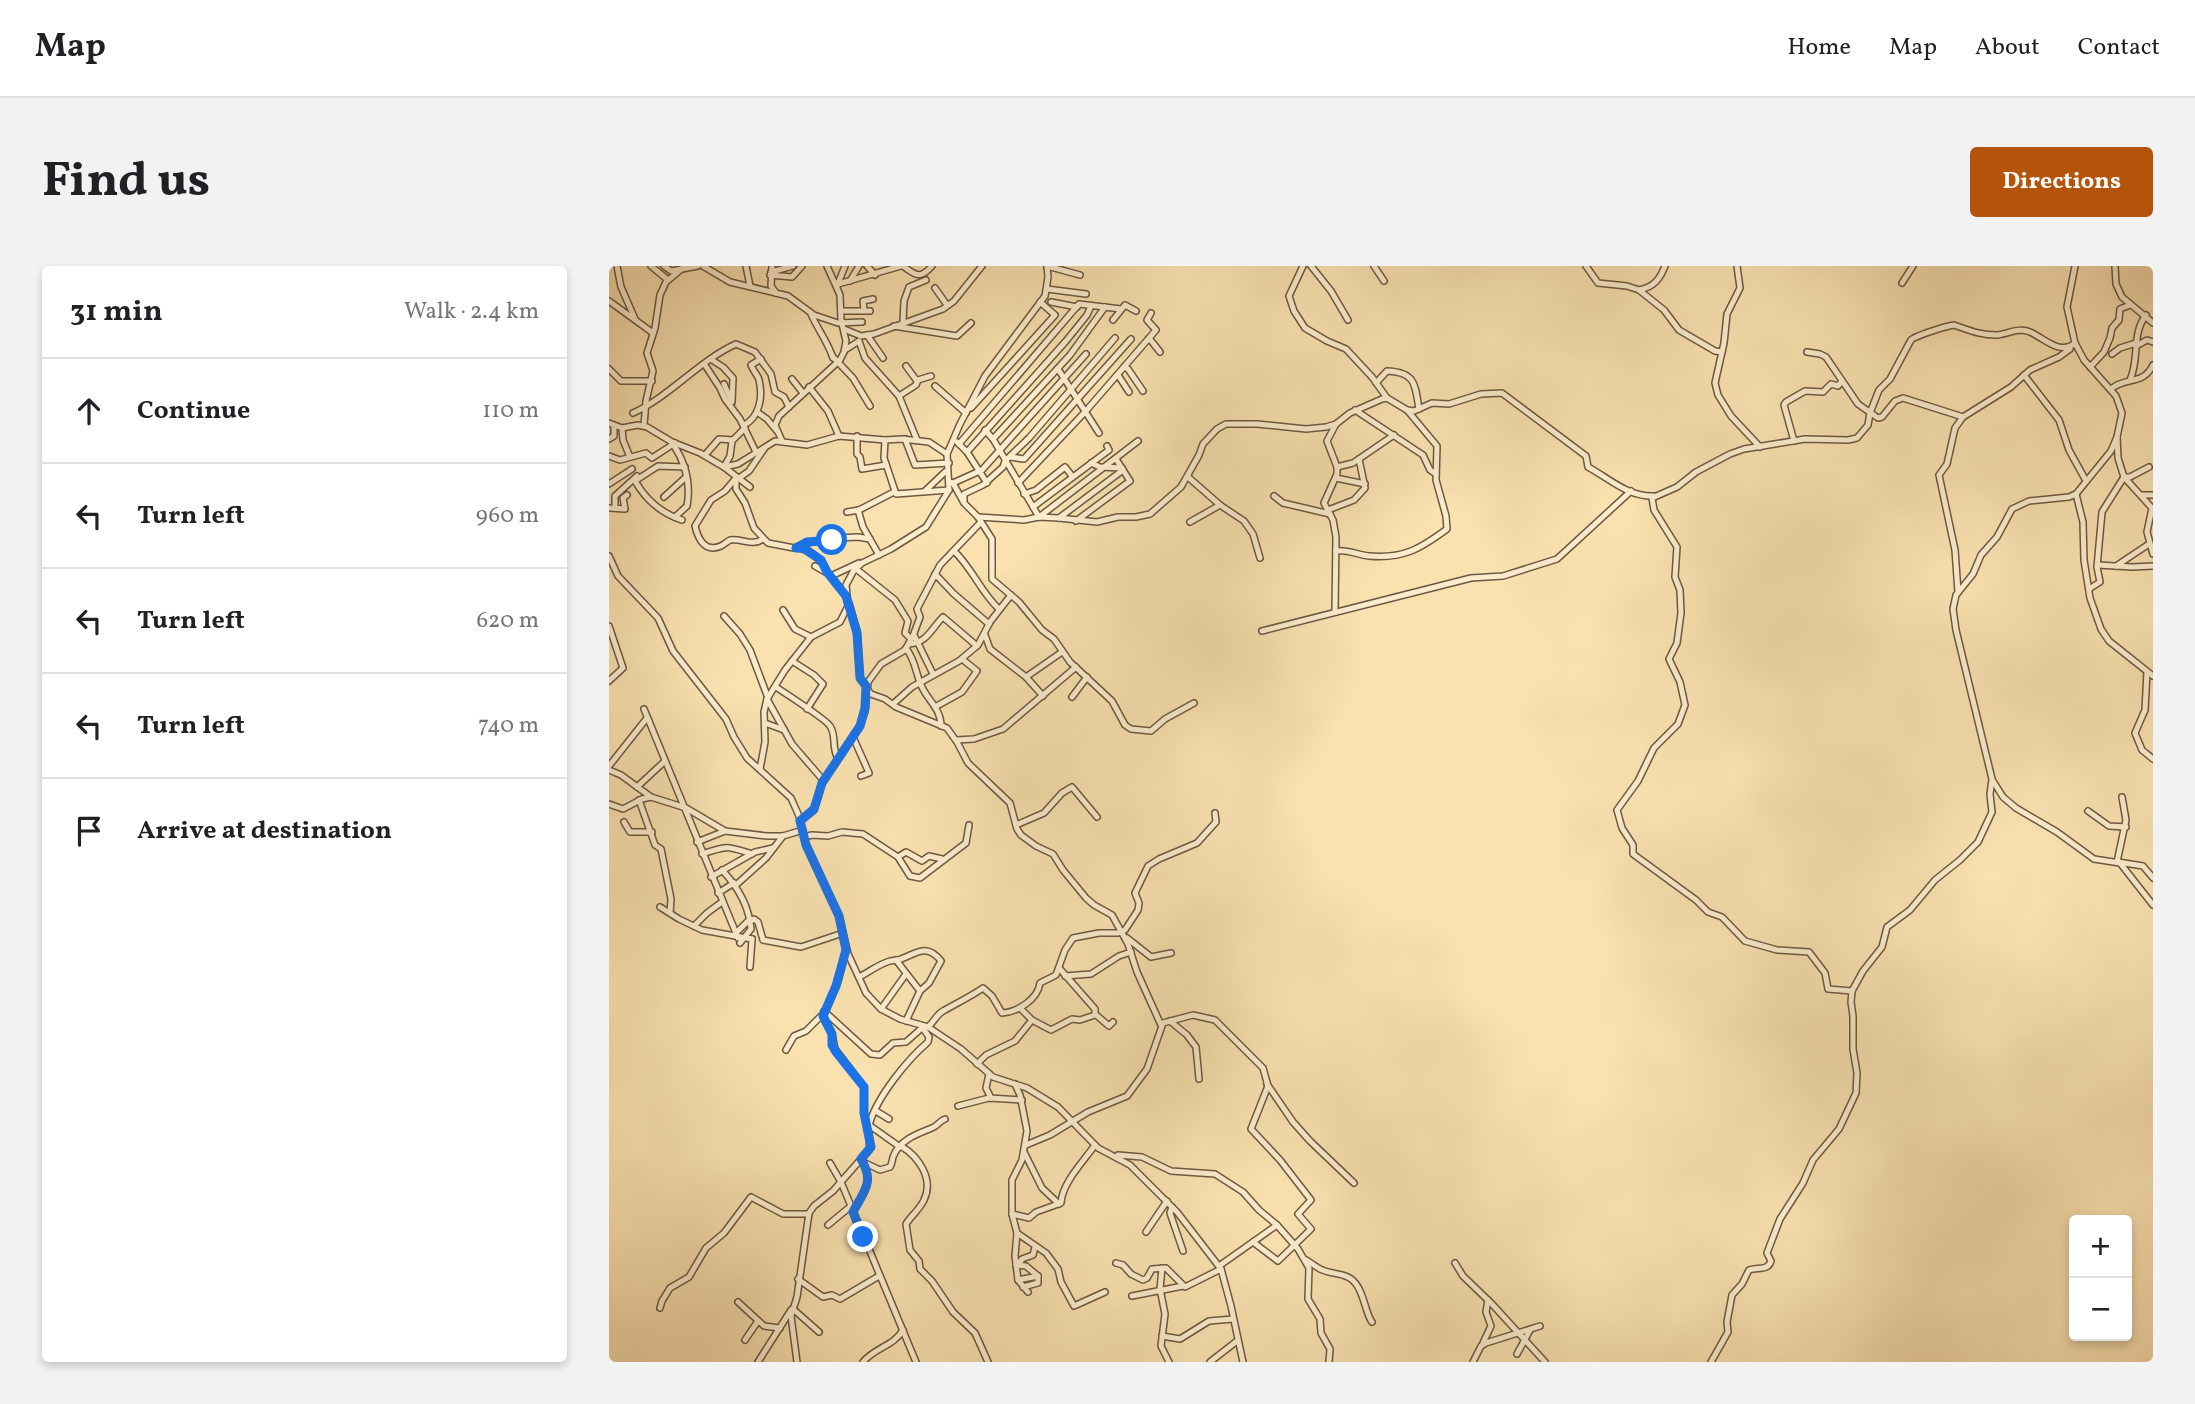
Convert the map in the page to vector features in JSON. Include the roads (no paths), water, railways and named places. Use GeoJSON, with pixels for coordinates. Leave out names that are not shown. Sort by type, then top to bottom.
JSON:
{"type":"FeatureCollection","features":[{"type":"Feature","properties":{"kind":"street"},"geometry":{"type":"LineString","coordinates":[[617,266],[621,287],[635,319]]}},
{"type":"Feature","properties":{"kind":"street"},"geometry":{"type":"LineString","coordinates":[[651,266],[668,280]]}},
{"type":"Feature","properties":{"kind":"street"},"geometry":{"type":"LineString","coordinates":[[664,266],[670,270],[701,266],[730,282],[791,297],[811,314],[843,326],[853,335],[867,335],[923,318],[954,301],[982,266]]}},
{"type":"Feature","properties":{"kind":"street"},"geometry":{"type":"LineString","coordinates":[[746,266],[750,286]]}},
{"type":"Feature","properties":{"kind":"street"},"geometry":{"type":"LineString","coordinates":[[771,271],[793,266]]}},
{"type":"Feature","properties":{"kind":"street"},"geometry":{"type":"LineString","coordinates":[[771,271],[792,277],[802,266]]}},
{"type":"Feature","properties":{"kind":"street"},"geometry":{"type":"LineString","coordinates":[[827,266],[838,285],[845,349]]}},
{"type":"Feature","properties":{"kind":"street"},"geometry":{"type":"LineString","coordinates":[[838,285],[845,266]]}},
{"type":"Feature","properties":{"kind":"street"},"geometry":{"type":"LineString","coordinates":[[850,281],[859,266]]}},
{"type":"Feature","properties":{"kind":"street"},"geometry":{"type":"LineString","coordinates":[[867,266],[875,275]]}},
{"type":"Feature","properties":{"kind":"street"},"geometry":{"type":"LineString","coordinates":[[838,285],[898,267],[920,276],[932,266]]}},
{"type":"Feature","properties":{"kind":"street"},"geometry":{"type":"LineString","coordinates":[[957,442],[967,411],[989,370],[1045,296],[1047,266],[1080,275]]}},
{"type":"Feature","properties":{"kind":"street"},"geometry":{"type":"LineString","coordinates":[[1303,266],[1289,296],[1297,316],[1311,333],[1346,349],[1387,398],[1407,410],[1437,446],[1436,474],[1446,516],[1445,531],[1423,547],[1407,554],[1372,556],[1345,550],[1336,551]]}},
{"type":"Feature","properties":{"kind":"street"},"geometry":{"type":"LineString","coordinates":[[1311,266],[1337,300],[1348,320]]}},
{"type":"Feature","properties":{"kind":"street"},"geometry":{"type":"LineString","coordinates":[[1374,266],[1384,281]]}},
{"type":"Feature","properties":{"kind":"street"},"geometry":{"type":"LineString","coordinates":[[1585,266],[1598,283],[1639,290],[1664,310],[1679,330],[1722,352]]}},
{"type":"Feature","properties":{"kind":"street"},"geometry":{"type":"LineString","coordinates":[[1639,290],[1661,277],[1665,266]]}},
{"type":"Feature","properties":{"kind":"street"},"geometry":{"type":"LineString","coordinates":[[1737,266],[1740,288],[1727,314],[1722,352],[1714,383],[1731,416],[1760,447]]}},
{"type":"Feature","properties":{"kind":"street"},"geometry":{"type":"LineString","coordinates":[[1902,283],[1913,266]]}},
{"type":"Feature","properties":{"kind":"street"},"geometry":{"type":"LineString","coordinates":[[2075,266],[2067,307],[2073,345],[2119,401],[2122,413],[2117,437],[2111,451],[2076,494],[2029,501],[2012,509],[1997,537],[1981,555],[1973,575],[1958,592],[1954,602],[1954,618],[1993,779],[2003,797],[2094,859],[2143,866],[2153,878]]}},
{"type":"Feature","properties":{"kind":"street"},"geometry":{"type":"LineString","coordinates":[[2115,266],[2117,289],[2130,305],[2153,323]]}},
{"type":"Feature","properties":{"kind":"street"},"geometry":{"type":"LineString","coordinates":[[644,425],[653,370],[647,353],[660,295],[668,280],[682,268]]}},
{"type":"Feature","properties":{"kind":"street"},"geometry":{"type":"LineString","coordinates":[[771,271],[771,286],[776,293]]}},
{"type":"Feature","properties":{"kind":"street"},"geometry":{"type":"LineString","coordinates":[[903,322],[904,301],[909,286],[926,280]]}},
{"type":"Feature","properties":{"kind":"street"},"geometry":{"type":"LineString","coordinates":[[935,288],[947,305]]}},
{"type":"Feature","properties":{"kind":"street"},"geometry":{"type":"LineString","coordinates":[[1047,289],[1086,294]]}},
{"type":"Feature","properties":{"kind":"street"},"geometry":{"type":"LineString","coordinates":[[841,311],[867,311],[863,301],[873,299]]}},
{"type":"Feature","properties":{"kind":"street"},"geometry":{"type":"LineString","coordinates":[[609,301],[653,333]]}},
{"type":"Feature","properties":{"kind":"street"},"geometry":{"type":"LineString","coordinates":[[967,411],[1055,315],[1040,302]]}},
{"type":"Feature","properties":{"kind":"street"},"geometry":{"type":"LineString","coordinates":[[1051,302],[1077,307]]}},
{"type":"Feature","properties":{"kind":"street"},"geometry":{"type":"LineString","coordinates":[[947,489],[947,454],[1040,352],[1080,303],[1121,309]]}},
{"type":"Feature","properties":{"kind":"street"},"geometry":{"type":"LineString","coordinates":[[1113,320],[1125,305],[1136,311]]}},
{"type":"Feature","properties":{"kind":"street"},"geometry":{"type":"LineString","coordinates":[[2090,367],[2111,338],[2112,328],[2119,320],[2120,309],[2130,305]]}},
{"type":"Feature","properties":{"kind":"street"},"geometry":{"type":"LineString","coordinates":[[967,452],[1066,341],[1091,306]]}},
{"type":"Feature","properties":{"kind":"street"},"geometry":{"type":"LineString","coordinates":[[993,439],[1058,369],[1088,333],[1105,307]]}},
{"type":"Feature","properties":{"kind":"street"},"geometry":{"type":"LineString","coordinates":[[1018,483],[1085,412],[1149,338],[1156,329],[1147,320],[1151,313]]}},
{"type":"Feature","properties":{"kind":"street"},"geometry":{"type":"LineString","coordinates":[[811,314],[816,327],[829,344],[835,362],[858,384],[870,406]]}},
{"type":"Feature","properties":{"kind":"street"},"geometry":{"type":"LineString","coordinates":[[2130,380],[2138,326],[2145,315]]}},
{"type":"Feature","properties":{"kind":"street"},"geometry":{"type":"LineString","coordinates":[[843,326],[862,322]]}},
{"type":"Feature","properties":{"kind":"street"},"geometry":{"type":"LineString","coordinates":[[894,326],[957,336],[971,323]]}},
{"type":"Feature","properties":{"kind":"street"},"geometry":{"type":"LineString","coordinates":[[1407,410],[1419,409],[1432,403],[1448,404],[1481,394],[1506,395],[1528,415],[1586,456],[1588,467],[1615,486],[1653,498],[1677,487],[1696,472],[1730,454],[1812,438],[1855,439],[1867,426],[1879,390],[1890,379],[1916,335],[1954,325],[1968,332],[1982,334],[2027,331],[2056,346],[2073,345]]}},
{"type":"Feature","properties":{"kind":"street"},"geometry":{"type":"LineString","coordinates":[[867,335],[883,358]]}},
{"type":"Feature","properties":{"kind":"street"},"geometry":{"type":"LineString","coordinates":[[964,503],[964,494],[986,483],[1003,467],[1007,459],[1072,390],[1115,338]]}},
{"type":"Feature","properties":{"kind":"street"},"geometry":{"type":"LineString","coordinates":[[1149,338],[1160,352]]}},
{"type":"Feature","properties":{"kind":"street"},"geometry":{"type":"LineString","coordinates":[[1007,459],[1024,460],[1131,339]]}},
{"type":"Feature","properties":{"kind":"street"},"geometry":{"type":"LineString","coordinates":[[777,431],[776,420],[845,349],[858,340],[867,360],[899,396],[916,440]]}},
{"type":"Feature","properties":{"kind":"street"},"geometry":{"type":"LineString","coordinates":[[2112,354],[2120,348],[2147,340],[2153,342]]}},
{"type":"Feature","properties":{"kind":"street"},"geometry":{"type":"LineString","coordinates":[[633,412],[736,344],[753,350],[761,359],[772,377],[775,392],[784,397],[789,407]]}},
{"type":"Feature","properties":{"kind":"street"},"geometry":{"type":"LineString","coordinates":[[1958,592],[1955,550],[1939,475],[1947,464],[1955,428],[1963,417],[2011,387],[2036,366],[2064,355],[2073,345]]}},
{"type":"Feature","properties":{"kind":"street"},"geometry":{"type":"LineString","coordinates":[[1807,352],[1826,357],[1858,404],[1881,419],[1895,401],[1903,398],[1963,417]]}},
{"type":"Feature","properties":{"kind":"street"},"geometry":{"type":"LineString","coordinates":[[814,566],[829,574],[862,563],[923,530],[952,483],[979,472],[1086,354]]}},
{"type":"Feature","properties":{"kind":"street"},"geometry":{"type":"LineString","coordinates":[[724,467],[730,456],[732,441],[743,424],[751,422],[757,412],[761,389],[751,365],[761,359]]}},
{"type":"Feature","properties":{"kind":"street"},"geometry":{"type":"LineString","coordinates":[[712,360],[732,377],[732,402]]}},
{"type":"Feature","properties":{"kind":"street"},"geometry":{"type":"LineString","coordinates":[[705,365],[743,424]]}},
{"type":"Feature","properties":{"kind":"street"},"geometry":{"type":"LineString","coordinates":[[2111,389],[2117,384],[2141,379],[2151,372],[2153,365]]}},
{"type":"Feature","properties":{"kind":"street"},"geometry":{"type":"LineString","coordinates":[[906,366],[917,382]]}},
{"type":"Feature","properties":{"kind":"street"},"geometry":{"type":"LineString","coordinates":[[1107,367],[1111,367],[1115,372],[1128,369],[1143,391]]}},
{"type":"Feature","properties":{"kind":"street"},"geometry":{"type":"LineString","coordinates":[[609,369],[621,381],[652,381]]}},
{"type":"Feature","properties":{"kind":"street"},"geometry":{"type":"LineString","coordinates":[[1058,369],[1099,433]]}},
{"type":"Feature","properties":{"kind":"street"},"geometry":{"type":"LineString","coordinates":[[1376,383],[1387,371],[1407,374],[1413,380],[1419,409]]}},
{"type":"Feature","properties":{"kind":"street"},"geometry":{"type":"LineString","coordinates":[[1121,372],[1129,391]]}},
{"type":"Feature","properties":{"kind":"street"},"geometry":{"type":"LineString","coordinates":[[899,396],[917,382],[931,376]]}},
{"type":"Feature","properties":{"kind":"street"},"geometry":{"type":"LineString","coordinates":[[2024,376],[2059,420],[2069,450],[2085,480]]}},
{"type":"Feature","properties":{"kind":"street"},"geometry":{"type":"LineString","coordinates":[[759,380],[772,377]]}},
{"type":"Feature","properties":{"kind":"street"},"geometry":{"type":"LineString","coordinates":[[792,379],[803,393]]}},
{"type":"Feature","properties":{"kind":"street"},"geometry":{"type":"LineString","coordinates":[[1794,441],[1784,405],[1786,402],[1805,391],[1823,392],[1831,384],[1838,386],[1842,382]]}},
{"type":"Feature","properties":{"kind":"street"},"geometry":{"type":"LineString","coordinates":[[724,384],[756,452]]}},
{"type":"Feature","properties":{"kind":"street"},"geometry":{"type":"LineString","coordinates":[[935,386],[967,411]]}},
{"type":"Feature","properties":{"kind":"street"},"geometry":{"type":"LineString","coordinates":[[809,387],[828,411],[839,436]]}},
{"type":"Feature","properties":{"kind":"street"},"geometry":{"type":"LineString","coordinates":[[980,519],[1024,520],[1039,517],[1097,522],[1150,514],[1181,487],[1203,444],[1217,429],[1226,424],[1322,428],[1336,424],[1355,410],[1387,398]]}},
{"type":"Feature","properties":{"kind":"street"},"geometry":{"type":"LineString","coordinates":[[1355,410],[1423,455],[1430,470],[1436,474]]}},
{"type":"Feature","properties":{"kind":"street"},"geometry":{"type":"LineString","coordinates":[[757,412],[767,419],[782,441]]}},
{"type":"Feature","properties":{"kind":"street"},"geometry":{"type":"LineString","coordinates":[[1327,441],[1336,424]]}},
{"type":"Feature","properties":{"kind":"street"},"geometry":{"type":"LineString","coordinates":[[609,439],[614,436],[612,425],[622,428],[644,425],[674,444],[705,455],[750,488]]}},
{"type":"Feature","properties":{"kind":"street"},"geometry":{"type":"LineString","coordinates":[[622,428],[623,440],[637,477],[635,481],[647,500],[682,520]]}},
{"type":"Feature","properties":{"kind":"street"},"geometry":{"type":"LineString","coordinates":[[1322,428],[1321,433],[1337,467],[1336,478],[1324,501],[1335,529],[1335,611]]}},
{"type":"Feature","properties":{"kind":"street"},"geometry":{"type":"LineString","coordinates":[[985,430],[1007,459],[1039,517]]}},
{"type":"Feature","properties":{"kind":"street"},"geometry":{"type":"LineString","coordinates":[[1337,467],[1350,465],[1394,435]]}},
{"type":"Feature","properties":{"kind":"street"},"geometry":{"type":"LineString","coordinates":[[724,467],[738,464],[775,440],[809,445],[839,436],[929,442],[947,454]]}},
{"type":"Feature","properties":{"kind":"street"},"geometry":{"type":"LineString","coordinates":[[857,436],[857,454],[862,469],[886,465]]}},
{"type":"Feature","properties":{"kind":"street"},"geometry":{"type":"LineString","coordinates":[[2117,437],[2118,458],[2124,477],[2152,508],[2147,532],[2153,554]]}},
{"type":"Feature","properties":{"kind":"street"},"geometry":{"type":"LineString","coordinates":[[705,455],[719,439],[732,441]]}},
{"type":"Feature","properties":{"kind":"street"},"geometry":{"type":"LineString","coordinates":[[905,439],[915,465],[948,468]]}},
{"type":"Feature","properties":{"kind":"street"},"geometry":{"type":"LineString","coordinates":[[885,440],[886,465],[894,492],[899,496],[947,489]]}},
{"type":"Feature","properties":{"kind":"street"},"geometry":{"type":"LineString","coordinates":[[1039,517],[1138,441]]}},
{"type":"Feature","properties":{"kind":"street"},"geometry":{"type":"LineString","coordinates":[[957,442],[967,452],[986,483]]}},
{"type":"Feature","properties":{"kind":"street"},"geometry":{"type":"LineString","coordinates":[[652,458],[674,444]]}},
{"type":"Feature","properties":{"kind":"street"},"geometry":{"type":"LineString","coordinates":[[674,444],[685,467],[689,492],[687,505],[675,517]]}},
{"type":"Feature","properties":{"kind":"street"},"geometry":{"type":"LineString","coordinates":[[763,539],[753,543],[731,540],[720,547],[708,547],[703,545],[695,526],[704,509],[737,478],[749,471],[765,446]]}},
{"type":"Feature","properties":{"kind":"street"},"geometry":{"type":"LineString","coordinates":[[1033,507],[1109,450],[1107,446]]}},
{"type":"Feature","properties":{"kind":"street"},"geometry":{"type":"LineString","coordinates":[[609,456],[619,460],[646,453],[652,458],[655,468]]}},
{"type":"Feature","properties":{"kind":"street"},"geometry":{"type":"LineString","coordinates":[[1274,496],[1283,503],[1329,512],[1355,500],[1363,491],[1365,484],[1359,458]]}},
{"type":"Feature","properties":{"kind":"street"},"geometry":{"type":"LineString","coordinates":[[1076,521],[1130,481],[1119,470],[1115,459]]}},
{"type":"Feature","properties":{"kind":"street"},"geometry":{"type":"LineString","coordinates":[[1091,463],[1119,470]]}},
{"type":"Feature","properties":{"kind":"street"},"geometry":{"type":"LineString","coordinates":[[627,495],[623,498],[626,508],[612,508],[616,495],[637,477],[660,466],[685,467]]}},
{"type":"Feature","properties":{"kind":"street"},"geometry":{"type":"LineString","coordinates":[[1024,494],[1065,467],[1072,476]]}},
{"type":"Feature","properties":{"kind":"street"},"geometry":{"type":"LineString","coordinates":[[2124,477],[2130,477],[2149,467]]}},
{"type":"Feature","properties":{"kind":"street"},"geometry":{"type":"LineString","coordinates":[[948,468],[952,483],[964,503],[980,519],[993,542],[991,577],[1112,701],[1124,724],[1132,729],[1152,731],[1165,719],[1194,703]]}},
{"type":"Feature","properties":{"kind":"street"},"geometry":{"type":"LineString","coordinates":[[925,491],[948,468]]}},
{"type":"Feature","properties":{"kind":"street"},"geometry":{"type":"LineString","coordinates":[[610,482],[632,469]]}},
{"type":"Feature","properties":{"kind":"street"},"geometry":{"type":"LineString","coordinates":[[1059,518],[1119,470]]}},
{"type":"Feature","properties":{"kind":"street"},"geometry":{"type":"LineString","coordinates":[[664,497],[686,477]]}},
{"type":"Feature","properties":{"kind":"street"},"geometry":{"type":"LineString","coordinates":[[1188,477],[1220,505],[1241,518],[1248,526],[1260,558]]}},
{"type":"Feature","properties":{"kind":"street"},"geometry":{"type":"LineString","coordinates":[[2089,589],[2100,583],[2098,565],[2102,512],[2124,477]]}},
{"type":"Feature","properties":{"kind":"street"},"geometry":{"type":"LineString","coordinates":[[737,478],[737,493],[745,503],[754,528],[763,539],[769,543],[803,548],[815,555],[847,598],[857,633],[860,678],[871,694],[947,729],[968,763],[1010,803],[1016,825],[1027,840],[1054,856],[1081,894],[1094,905],[1112,914],[1131,952],[1161,1025],[1147,1069],[1125,1098],[1073,1121],[1025,1149]]}},
{"type":"Feature","properties":{"kind":"street"},"geometry":{"type":"LineString","coordinates":[[1336,478],[1365,484]]}},
{"type":"Feature","properties":{"kind":"street"},"geometry":{"type":"LineString","coordinates":[[1262,631],[1471,578],[1503,576],[1557,559],[1631,491]]}},
{"type":"Feature","properties":{"kind":"street"},"geometry":{"type":"LineString","coordinates":[[847,512],[858,510],[894,492]]}},
{"type":"Feature","properties":{"kind":"street"},"geometry":{"type":"LineString","coordinates":[[2076,494],[2083,522],[2084,560],[2091,603],[2103,633],[2153,676]]}},
{"type":"Feature","properties":{"kind":"street"},"geometry":{"type":"LineString","coordinates":[[2142,495],[2153,495]]}},
{"type":"Feature","properties":{"kind":"street"},"geometry":{"type":"LineString","coordinates":[[1653,498],[1666,531],[1677,547],[1675,577],[1680,590],[1681,613],[1677,643],[1669,659],[1680,682],[1685,705],[1678,724],[1654,748],[1638,781],[1619,806],[1617,812],[1622,828],[1631,841],[1633,854],[1696,900],[1708,912],[1721,917],[1745,941],[1777,950],[1809,952],[1825,973],[1828,989],[1852,991]]}},
{"type":"Feature","properties":{"kind":"street"},"geometry":{"type":"LineString","coordinates":[[1190,522],[1220,505]]}},
{"type":"Feature","properties":{"kind":"street"},"geometry":{"type":"LineString","coordinates":[[858,510],[879,555]]}},
{"type":"Feature","properties":{"kind":"street"},"geometry":{"type":"LineString","coordinates":[[800,821],[814,809],[823,780],[853,737],[865,711],[866,687],[881,664],[910,641],[920,617],[917,609],[940,565],[980,519]]}},
{"type":"Feature","properties":{"kind":"street"},"geometry":{"type":"LineString","coordinates":[[796,548],[807,542],[837,538],[870,539]]}},
{"type":"Feature","properties":{"kind":"street"},"geometry":{"type":"LineString","coordinates":[[2116,566],[2149,544]]}},
{"type":"Feature","properties":{"kind":"street"},"geometry":{"type":"LineString","coordinates":[[954,551],[999,609]]}},
{"type":"Feature","properties":{"kind":"street"},"geometry":{"type":"LineString","coordinates":[[609,556],[617,575],[657,617],[671,648],[726,719],[747,758],[789,794],[804,837],[836,908],[846,950],[865,991],[881,1009],[924,1026],[961,1049],[989,1074],[1040,1095],[1064,1111],[1102,1151],[1131,1165],[1167,1201],[1220,1267],[1243,1362]]}},
{"type":"Feature","properties":{"kind":"street"},"geometry":{"type":"LineString","coordinates":[[758,767],[765,744],[764,708],[767,698],[811,637],[839,624],[847,608],[847,583],[855,568],[862,563]]}},
{"type":"Feature","properties":{"kind":"street"},"geometry":{"type":"LineString","coordinates":[[2098,565],[2153,566]]}},
{"type":"Feature","properties":{"kind":"street"},"geometry":{"type":"LineString","coordinates":[[855,568],[885,590],[898,603],[908,621],[905,633],[910,641],[919,682],[940,715],[941,726]]}},
{"type":"Feature","properties":{"kind":"street"},"geometry":{"type":"LineString","coordinates":[[935,574],[989,625]]}},
{"type":"Feature","properties":{"kind":"street"},"geometry":{"type":"LineString","coordinates":[[893,704],[919,682],[962,659],[977,646],[999,609],[1011,595]]}},
{"type":"Feature","properties":{"kind":"street"},"geometry":{"type":"LineString","coordinates":[[783,610],[793,627],[811,637]]}},
{"type":"Feature","properties":{"kind":"street"},"geometry":{"type":"LineString","coordinates":[[724,616],[740,634],[749,650],[767,698],[793,745],[823,780]]}},
{"type":"Feature","properties":{"kind":"street"},"geometry":{"type":"LineString","coordinates":[[918,644],[943,617],[977,646]]}},
{"type":"Feature","properties":{"kind":"street"},"geometry":{"type":"LineString","coordinates":[[609,626],[623,669],[609,681]]}},
{"type":"Feature","properties":{"kind":"street"},"geometry":{"type":"LineString","coordinates":[[985,635],[990,649],[1026,677],[1043,696]]}},
{"type":"Feature","properties":{"kind":"street"},"geometry":{"type":"LineString","coordinates":[[910,641],[918,644],[933,674]]}},
{"type":"Feature","properties":{"kind":"street"},"geometry":{"type":"LineString","coordinates":[[1026,677],[1062,652]]}},
{"type":"Feature","properties":{"kind":"street"},"geometry":{"type":"LineString","coordinates":[[935,707],[962,692],[977,671],[962,659]]}},
{"type":"Feature","properties":{"kind":"street"},"geometry":{"type":"LineString","coordinates":[[792,661],[823,684],[807,709]]}},
{"type":"Feature","properties":{"kind":"street"},"geometry":{"type":"LineString","coordinates":[[956,740],[974,739],[1003,729],[1076,667]]}},
{"type":"Feature","properties":{"kind":"street"},"geometry":{"type":"LineString","coordinates":[[2147,672],[2145,710],[2135,737],[2142,750],[2153,759]]}},
{"type":"Feature","properties":{"kind":"street"},"geometry":{"type":"LineString","coordinates":[[1072,697],[1087,677]]}},
{"type":"Feature","properties":{"kind":"street"},"geometry":{"type":"LineString","coordinates":[[776,687],[828,723],[834,736],[834,751],[838,758]]}},
{"type":"Feature","properties":{"kind":"street"},"geometry":{"type":"LineString","coordinates":[[644,709],[711,877],[739,938]]}},
{"type":"Feature","properties":{"kind":"street"},"geometry":{"type":"LineString","coordinates":[[647,718],[609,768],[651,797],[683,807],[725,831],[755,836],[783,836],[803,830]]}},
{"type":"Feature","properties":{"kind":"street"},"geometry":{"type":"LineString","coordinates":[[765,723],[784,730]]}},
{"type":"Feature","properties":{"kind":"street"},"geometry":{"type":"LineString","coordinates":[[853,737],[869,773],[861,776]]}},
{"type":"Feature","properties":{"kind":"street"},"geometry":{"type":"LineString","coordinates":[[636,787],[665,761]]}},
{"type":"Feature","properties":{"kind":"street"},"geometry":{"type":"LineString","coordinates":[[1711,1362],[1728,1332],[1732,1295],[1749,1270],[1766,1268],[1769,1265],[1767,1253],[1780,1219],[1813,1160],[1839,1129],[1854,1099],[1857,1086],[1852,991],[1863,971],[1882,947],[1887,927],[1910,910],[1935,880],[1978,842],[1992,812],[1990,794],[1993,779]]}},
{"type":"Feature","properties":{"kind":"street"},"geometry":{"type":"LineString","coordinates":[[1016,825],[1044,813],[1062,793],[1072,787],[1097,817]]}},
{"type":"Feature","properties":{"kind":"street"},"geometry":{"type":"LineString","coordinates":[[609,811],[651,797]]}},
{"type":"Feature","properties":{"kind":"street"},"geometry":{"type":"LineString","coordinates":[[2122,797],[2126,810],[2126,827],[2120,841],[2118,862],[2153,905]]}},
{"type":"Feature","properties":{"kind":"street"},"geometry":{"type":"LineString","coordinates":[[639,800],[655,845],[662,853],[671,899],[670,913]]}},
{"type":"Feature","properties":{"kind":"street"},"geometry":{"type":"LineString","coordinates":[[609,804],[621,809]]}},
{"type":"Feature","properties":{"kind":"street"},"geometry":{"type":"LineString","coordinates":[[2088,811],[2109,825],[2126,827]]}},
{"type":"Feature","properties":{"kind":"street"},"geometry":{"type":"LineString","coordinates":[[1123,934],[1138,911],[1139,903],[1135,893],[1145,869],[1159,859],[1197,843],[1216,822],[1215,813]]}},
{"type":"Feature","properties":{"kind":"street"},"geometry":{"type":"LineString","coordinates":[[624,822],[630,832],[652,832]]}},
{"type":"Feature","properties":{"kind":"street"},"geometry":{"type":"LineString","coordinates":[[804,837],[828,836],[842,832],[863,834],[898,857],[909,875],[921,878],[965,843],[969,825]]}},
{"type":"Feature","properties":{"kind":"street"},"geometry":{"type":"LineString","coordinates":[[697,842],[725,831]]}},
{"type":"Feature","properties":{"kind":"street"},"geometry":{"type":"LineString","coordinates":[[718,893],[735,884],[765,858],[783,836]]}},
{"type":"Feature","properties":{"kind":"street"},"geometry":{"type":"LineString","coordinates":[[702,854],[726,847],[739,848],[752,854]]}},
{"type":"Feature","properties":{"kind":"street"},"geometry":{"type":"LineString","coordinates":[[711,877],[752,854],[773,848]]}},
{"type":"Feature","properties":{"kind":"street"},"geometry":{"type":"LineString","coordinates":[[898,857],[906,852],[922,861],[929,856],[943,859]]}},
{"type":"Feature","properties":{"kind":"street"},"geometry":{"type":"LineString","coordinates":[[722,870],[735,884],[748,910],[750,931],[754,934],[750,947],[750,967]]}},
{"type":"Feature","properties":{"kind":"street"},"geometry":{"type":"LineString","coordinates":[[694,926],[722,902]]}},
{"type":"Feature","properties":{"kind":"street"},"geometry":{"type":"LineString","coordinates":[[660,907],[694,926],[719,934],[752,939]]}},
{"type":"Feature","properties":{"kind":"street"},"geometry":{"type":"LineString","coordinates":[[750,920],[758,922],[763,940],[798,947],[843,933]]}},
{"type":"Feature","properties":{"kind":"street"},"geometry":{"type":"LineString","coordinates":[[739,938],[750,920]]}},
{"type":"Feature","properties":{"kind":"street"},"geometry":{"type":"LineString","coordinates":[[739,938],[750,931]]}},
{"type":"Feature","properties":{"kind":"street"},"geometry":{"type":"LineString","coordinates":[[824,1013],[871,1054],[880,1055],[893,1043],[904,1043],[941,1012],[972,997],[983,988],[992,996],[1002,1013],[1020,1009],[1038,990],[1040,982],[1055,976],[1073,938],[1123,934],[1151,957],[1167,956],[1171,953]]}},
{"type":"Feature","properties":{"kind":"street"},"geometry":{"type":"LineString","coordinates":[[786,1050],[794,1036],[806,1031],[824,1013],[836,986],[846,950]]}},
{"type":"Feature","properties":{"kind":"street"},"geometry":{"type":"LineString","coordinates":[[859,976],[886,962],[926,951],[935,953],[940,965],[929,983],[920,991],[906,1021]]}},
{"type":"Feature","properties":{"kind":"street"},"geometry":{"type":"LineString","coordinates":[[1065,975],[1091,974],[1119,956],[1131,952]]}},
{"type":"Feature","properties":{"kind":"street"},"geometry":{"type":"LineString","coordinates":[[896,960],[920,991]]}},
{"type":"Feature","properties":{"kind":"street"},"geometry":{"type":"LineString","coordinates":[[1059,968],[1095,1009],[1095,1015]]}},
{"type":"Feature","properties":{"kind":"street"},"geometry":{"type":"LineString","coordinates":[[881,1009],[906,974]]}},
{"type":"Feature","properties":{"kind":"street"},"geometry":{"type":"LineString","coordinates":[[1020,1009],[1051,1030],[1072,1019],[1080,1020],[1095,1015]]}},
{"type":"Feature","properties":{"kind":"street"},"geometry":{"type":"LineString","coordinates":[[797,1362],[792,1325],[793,1309],[809,1214],[814,1206],[829,1195],[862,1161],[871,1147],[869,1126],[864,1113],[864,1087],[836,1052],[824,1013]]}},
{"type":"Feature","properties":{"kind":"street"},"geometry":{"type":"LineString","coordinates":[[1095,1015],[1109,1026],[1112,1022]]}},
{"type":"Feature","properties":{"kind":"street"},"geometry":{"type":"LineString","coordinates":[[1161,1025],[1193,1015],[1217,1021],[1263,1068],[1267,1084],[1299,1129],[1354,1182]]}},
{"type":"Feature","properties":{"kind":"street"},"geometry":{"type":"LineString","coordinates":[[977,1064],[986,1055],[1014,1041],[1033,1020]]}},
{"type":"Feature","properties":{"kind":"street"},"geometry":{"type":"LineString","coordinates":[[1170,1021],[1187,1035],[1196,1047],[1199,1079]]}},
{"type":"Feature","properties":{"kind":"street"},"geometry":{"type":"LineString","coordinates":[[869,1126],[886,1089],[916,1052],[928,1042],[929,1037],[924,1026]]}},
{"type":"Feature","properties":{"kind":"street"},"geometry":{"type":"LineString","coordinates":[[989,1074],[986,1087],[991,1098]]}},
{"type":"Feature","properties":{"kind":"street"},"geometry":{"type":"LineString","coordinates":[[1015,1084],[1022,1100],[1027,1127],[1025,1149],[1012,1180],[1012,1214],[1017,1233],[1014,1251],[1018,1280],[1025,1289],[1038,1283],[1038,1276]]}},
{"type":"Feature","properties":{"kind":"street"},"geometry":{"type":"LineString","coordinates":[[1253,1242],[1276,1261],[1311,1229],[1298,1214],[1311,1200],[1280,1160],[1251,1129],[1267,1084]]}},
{"type":"Feature","properties":{"kind":"street"},"geometry":{"type":"LineString","coordinates":[[958,1106],[991,1098],[1022,1100]]}},
{"type":"Feature","properties":{"kind":"street"},"geometry":{"type":"LineString","coordinates":[[876,1111],[889,1119]]}},
{"type":"Feature","properties":{"kind":"street"},"geometry":{"type":"LineString","coordinates":[[862,1161],[884,1170],[893,1164],[894,1156],[915,1134],[934,1128],[945,1119]]}},
{"type":"Feature","properties":{"kind":"street"},"geometry":{"type":"LineString","coordinates":[[869,1126],[919,1161],[927,1187],[922,1203],[906,1224],[911,1251],[919,1259],[920,1269],[953,1312],[975,1333],[988,1362]]}},
{"type":"Feature","properties":{"kind":"street"},"geometry":{"type":"LineString","coordinates":[[1012,1214],[1029,1218],[1036,1212],[1062,1202],[1062,1192],[1095,1145]]}},
{"type":"Feature","properties":{"kind":"street"},"geometry":{"type":"LineString","coordinates":[[1025,1149],[1044,1191],[1059,1204]]}},
{"type":"Feature","properties":{"kind":"street"},"geometry":{"type":"LineString","coordinates":[[1114,1155],[1142,1157],[1171,1171],[1217,1175],[1243,1192],[1277,1225],[1306,1260],[1310,1275],[1308,1301],[1319,1318],[1321,1333],[1330,1349],[1329,1362]]}},
{"type":"Feature","properties":{"kind":"street"},"geometry":{"type":"LineString","coordinates":[[828,1225],[852,1209],[867,1185],[868,1174],[862,1161]]}},
{"type":"Feature","properties":{"kind":"street"},"geometry":{"type":"LineString","coordinates":[[830,1163],[841,1182],[916,1362]]}},
{"type":"Feature","properties":{"kind":"street"},"geometry":{"type":"LineString","coordinates":[[660,1308],[670,1287],[688,1278],[707,1247],[740,1215],[751,1197],[783,1214],[809,1214]]}},
{"type":"Feature","properties":{"kind":"street"},"geometry":{"type":"LineString","coordinates":[[1146,1232],[1167,1201]]}},
{"type":"Feature","properties":{"kind":"street"},"geometry":{"type":"LineString","coordinates":[[1172,1207],[1170,1213],[1183,1251]]}},
{"type":"Feature","properties":{"kind":"street"},"geometry":{"type":"LineString","coordinates":[[1132,1296],[1160,1289],[1187,1287],[1220,1267],[1277,1225]]}},
{"type":"Feature","properties":{"kind":"street"},"geometry":{"type":"LineString","coordinates":[[1017,1233],[1045,1252],[1058,1269],[1061,1283],[1074,1306],[1104,1292]]}},
{"type":"Feature","properties":{"kind":"street"},"geometry":{"type":"LineString","coordinates":[[1017,1265],[1022,1259],[1033,1256],[1035,1247]]}},
{"type":"Feature","properties":{"kind":"street"},"geometry":{"type":"LineString","coordinates":[[1306,1260],[1323,1270],[1337,1272],[1352,1280],[1365,1300],[1368,1317],[1372,1322]]}},
{"type":"Feature","properties":{"kind":"street"},"geometry":{"type":"LineString","coordinates":[[1116,1263],[1143,1280],[1152,1269],[1167,1269],[1183,1286]]}},
{"type":"Feature","properties":{"kind":"street"},"geometry":{"type":"LineString","coordinates":[[1455,1263],[1463,1276],[1545,1362]]}},
{"type":"Feature","properties":{"kind":"street"},"geometry":{"type":"LineString","coordinates":[[1017,1265],[1028,1268],[1038,1276]]}},
{"type":"Feature","properties":{"kind":"street"},"geometry":{"type":"LineString","coordinates":[[1162,1268],[1160,1289],[1165,1314],[1161,1346],[1169,1362]]}},
{"type":"Feature","properties":{"kind":"street"},"geometry":{"type":"LineString","coordinates":[[798,1279],[823,1297],[832,1294],[840,1299],[879,1276]]}},
{"type":"Feature","properties":{"kind":"street"},"geometry":{"type":"LineString","coordinates":[[1018,1280],[1038,1276]]}},
{"type":"Feature","properties":{"kind":"street"},"geometry":{"type":"LineString","coordinates":[[1473,1362],[1491,1326],[1486,1312],[1488,1300]]}},
{"type":"Feature","properties":{"kind":"street"},"geometry":{"type":"LineString","coordinates":[[738,1302],[767,1327],[780,1328]]}},
{"type":"Feature","properties":{"kind":"street"},"geometry":{"type":"LineString","coordinates":[[758,1362],[793,1309]]}},
{"type":"Feature","properties":{"kind":"street"},"geometry":{"type":"LineString","coordinates":[[793,1309],[819,1332]]}},
{"type":"Feature","properties":{"kind":"street"},"geometry":{"type":"LineString","coordinates":[[1162,1336],[1180,1339],[1209,1321],[1233,1319]]}},
{"type":"Feature","properties":{"kind":"street"},"geometry":{"type":"LineString","coordinates":[[745,1340],[758,1321]]}},
{"type":"Feature","properties":{"kind":"street"},"geometry":{"type":"LineString","coordinates":[[1481,1346],[1540,1326]]}},
{"type":"Feature","properties":{"kind":"street"},"geometry":{"type":"LineString","coordinates":[[863,1362],[874,1350],[898,1337],[903,1330]]}},
{"type":"Feature","properties":{"kind":"street"},"geometry":{"type":"LineString","coordinates":[[1517,1354],[1530,1331]]}},
{"type":"Feature","properties":{"kind":"street"},"geometry":{"type":"LineString","coordinates":[[1210,1362],[1237,1341]]}}]}
